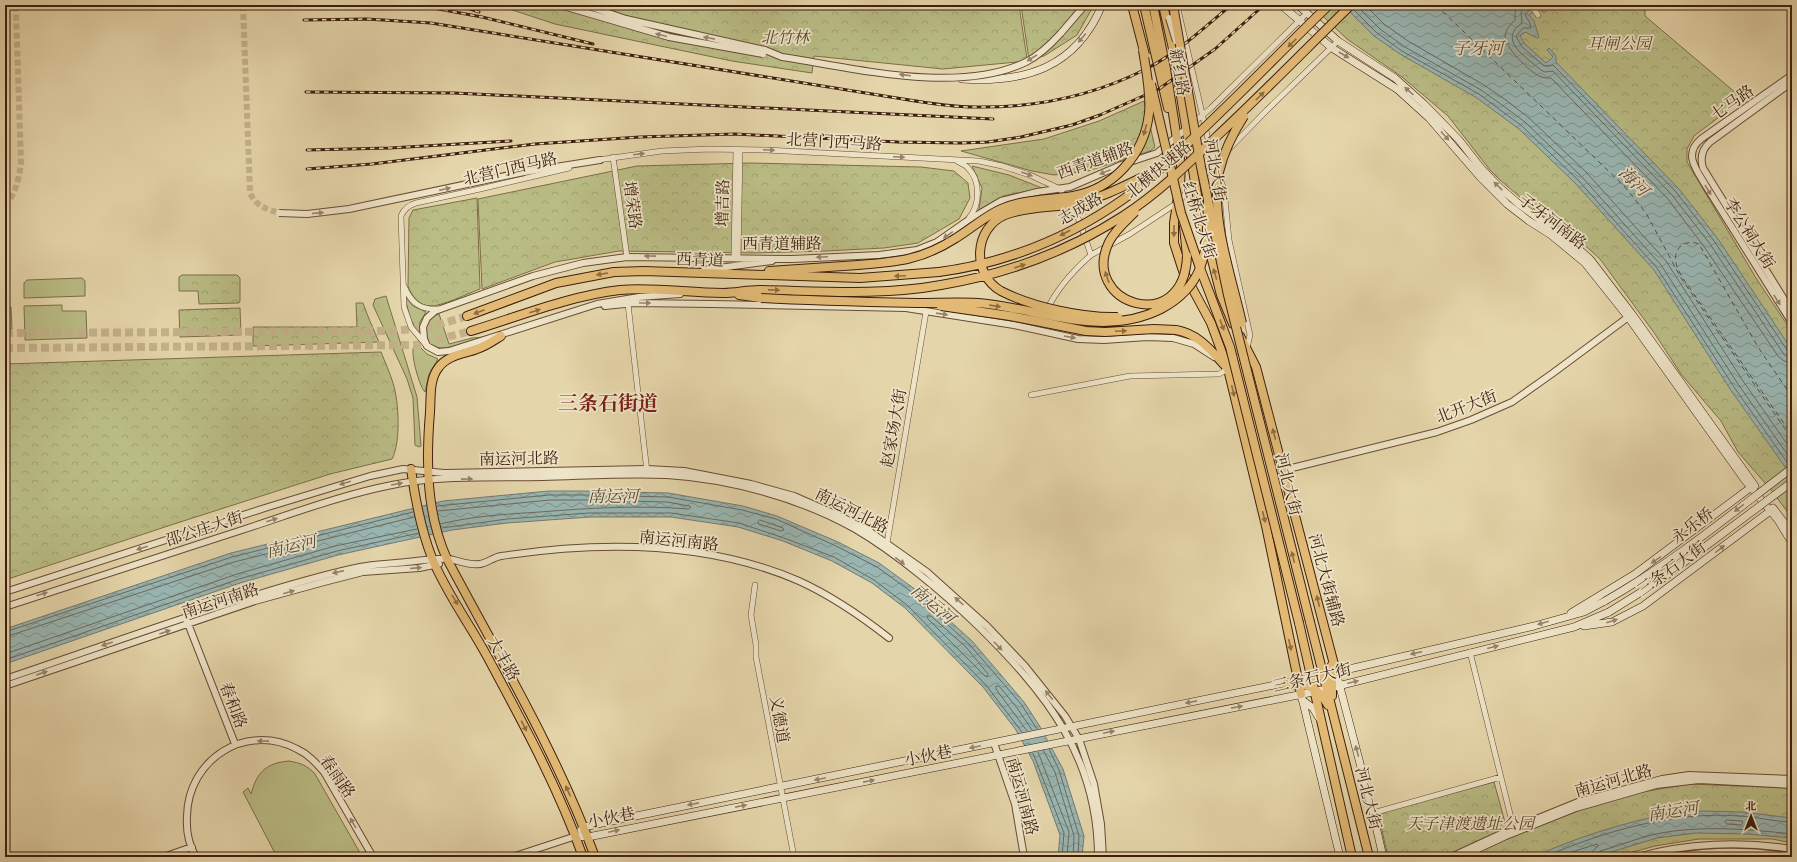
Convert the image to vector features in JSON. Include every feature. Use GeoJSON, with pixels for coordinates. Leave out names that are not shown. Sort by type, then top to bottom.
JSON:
{"type":"FeatureCollection","features":[{"type":"Feature","properties":{"kind":"main road"},"geometry":{"type":"LineString","coordinates":[[951,78],[1000,80],[1020,77],[1037,72],[1056,62],[1083,39],[1102,5]]}},
{"type":"Feature","properties":{"kind":"main road","name":"红桥北大街"},"geometry":{"type":"LineString","coordinates":[[1132,5],[1181,213],[1230,347]]}},
{"type":"Feature","properties":{"kind":"main road"},"geometry":{"type":"LineString","coordinates":[[1144,5],[1166,103],[1177,137],[1180,165],[1173,233],[1177,256],[1183,271],[1211,323],[1228,369],[1266,526],[1302,697],[1340,857]]}},
{"type":"Feature","properties":{"kind":"main road"},"geometry":{"type":"LineString","coordinates":[[1173,5],[1183,60]]}},
{"type":"Feature","properties":{"kind":"main road","name":"子牙河南路"},"geometry":{"type":"LineString","coordinates":[[1281,5],[1299,22],[1332,48],[1397,89],[1429,118],[1480,177],[1507,204],[1529,221],[1551,235],[1585,263],[1630,315]]}},
{"type":"Feature","properties":{"kind":"main road","name":"子牙河南路"},"geometry":{"type":"LineString","coordinates":[[1298,5],[1338,41],[1395,78],[1424,104],[1459,140],[1481,168],[1499,187],[1520,205],[1573,244],[1590,260],[1753,486],[1792,533]]}},
{"type":"Feature","properties":{"kind":"main road","name":"志成路"},"geometry":{"type":"LineString","coordinates":[[939,272],[970,267],[1003,259],[1048,242],[1101,214],[1125,198],[1226,108],[1329,5]]}},
{"type":"Feature","properties":{"kind":"main road","name":"北横快速路"},"geometry":{"type":"LineString","coordinates":[[941,285],[993,275],[1047,256],[1108,225],[1154,194],[1250,106],[1351,5]]}},
{"type":"Feature","properties":{"kind":"main road","name":"新红路"},"geometry":{"type":"LineString","coordinates":[[1164,6],[1174,53],[1186,128]]}},
{"type":"Feature","properties":{"kind":"main road","name":"新红路"},"geometry":{"type":"LineString","coordinates":[[1154,9],[1177,137]]}},
{"type":"Feature","properties":{"kind":"main road"},"geometry":{"type":"LineString","coordinates":[[730,274],[901,261],[929,254],[957,238],[1001,208],[1030,201],[1073,196],[1084,193],[1105,183],[1117,175],[1138,149],[1147,123],[1149,98],[1143,50]]}},
{"type":"Feature","properties":{"kind":"main road","name":"河北大街"},"geometry":{"type":"LineString","coordinates":[[1183,60],[1208,202],[1230,303],[1326,683],[1321,720],[1352,857]]}},
{"type":"Feature","properties":{"kind":"main road"},"geometry":{"type":"LineString","coordinates":[[1247,348],[1218,214],[1217,189],[1220,170],[1226,150],[1250,106]]}},
{"type":"Feature","properties":{"kind":"main road","name":"河北大街辅路"},"geometry":{"type":"LineString","coordinates":[[1186,128],[1200,213],[1221,294],[1229,315],[1256,366],[1331,652],[1326,683]]}},
{"type":"Feature","properties":{"kind":"main road"},"geometry":{"type":"LineString","coordinates":[[1154,312],[1110,317],[1076,313],[1023,300],[998,289],[988,280],[982,268],[979,253],[981,242],[990,226],[1004,215],[1088,201],[1118,189],[1159,169]]}},
{"type":"Feature","properties":{"kind":"main road"},"geometry":{"type":"LineString","coordinates":[[1154,194],[1119,229],[1112,238],[1106,251],[1104,264],[1107,278],[1112,287],[1124,298],[1136,304],[1150,305],[1168,297],[1181,285],[1186,273],[1187,256],[1181,213]]}},
{"type":"Feature","properties":{"kind":"main road"},"geometry":{"type":"LineString","coordinates":[[725,293],[761,298],[917,303],[978,303],[1089,322],[1122,321],[1154,312],[1169,304],[1182,294],[1190,285],[1200,268],[1205,248],[1208,202]]}},
{"type":"Feature","properties":{"kind":"main road","name":"西青道"},"geometry":{"type":"LineString","coordinates":[[467,316],[556,283],[586,276],[614,272],[689,272],[860,278],[939,272]]}},
{"type":"Feature","properties":{"kind":"main road","name":"西青道"},"geometry":{"type":"LineString","coordinates":[[471,331],[561,302],[594,294],[622,290],[675,290],[725,293],[757,290],[871,291],[922,288],[941,285]]}},
{"type":"Feature","properties":{"kind":"main road"},"geometry":{"type":"LineString","coordinates":[[917,303],[1010,316],[1086,331],[1176,330],[1200,340],[1228,369]]}},
{"type":"Feature","properties":{"kind":"main road"},"geometry":{"type":"LineString","coordinates":[[428,470],[427,443],[432,386],[439,367],[454,356],[477,349],[501,336]]}},
{"type":"Feature","properties":{"kind":"main road","name":"河北大街"},"geometry":{"type":"LineString","coordinates":[[1230,347],[1299,623],[1311,678],[1326,683]]}},
{"type":"Feature","properties":{"kind":"main road","name":"永乐桥"},"geometry":{"type":"LineString","coordinates":[[1606,601],[1660,567],[1792,468]]}},
{"type":"Feature","properties":{"kind":"main road","name":"大丰路"},"geometry":{"type":"LineString","coordinates":[[411,469],[426,540],[434,562],[512,701],[544,763],[576,836],[583,857]]}},
{"type":"Feature","properties":{"kind":"main road","name":"大丰路"},"geometry":{"type":"LineString","coordinates":[[428,470],[430,498],[439,538],[447,559],[522,696],[584,827],[595,857]]}},
{"type":"Feature","properties":{"kind":"main road","name":"永乐桥"},"geometry":{"type":"LineString","coordinates":[[1609,612],[1660,580],[1792,482]]}},
{"type":"Feature","properties":{"kind":"main road","name":"三条石大街"},"geometry":{"type":"LineString","coordinates":[[1565,617],[1635,574],[1753,486]]}},
{"type":"Feature","properties":{"kind":"main road","name":"子牙河南路"},"geometry":{"type":"LineString","coordinates":[[1772,510],[1792,543]]}},
{"type":"Feature","properties":{"kind":"main road","name":"三条石大街"},"geometry":{"type":"LineString","coordinates":[[1298,679],[1311,678],[1326,683],[1340,685],[1574,627],[1612,622],[1643,606],[1772,510]]}},
{"type":"Feature","properties":{"kind":"main road","name":"三条石大街"},"geometry":{"type":"LineString","coordinates":[[1022,751],[1288,697],[1302,697],[1348,669],[1483,638],[1584,612],[1606,601]]}},
{"type":"Feature","properties":{"kind":"main road","name":"三条石大街"},"geometry":{"type":"LineString","coordinates":[[1574,627],[1609,612]]}},
{"type":"Feature","properties":{"kind":"main road"},"geometry":{"type":"LineString","coordinates":[[1298,679],[1302,659],[1302,638]]}},
{"type":"Feature","properties":{"kind":"main road"},"geometry":{"type":"LineString","coordinates":[[1285,684],[1298,679],[1340,685],[1383,857]]}},
{"type":"Feature","properties":{"kind":"main road"},"geometry":{"type":"LineString","coordinates":[[1326,683],[1334,716]]}},
{"type":"Feature","properties":{"kind":"main road"},"geometry":{"type":"LineString","coordinates":[[1326,683],[1334,716]]}},
{"type":"Feature","properties":{"kind":"main road","name":"三条石大街"},"geometry":{"type":"LineString","coordinates":[[1013,738],[1285,684]]}},
{"type":"Feature","properties":{"kind":"main road"},"geometry":{"type":"LineString","coordinates":[[512,701],[522,696]]}},
{"type":"Feature","properties":{"kind":"main road"},"geometry":{"type":"LineString","coordinates":[[1302,697],[1313,708],[1321,720]]}},
{"type":"Feature","properties":{"kind":"main road","name":"河北大街"},"geometry":{"type":"LineString","coordinates":[[1334,716],[1369,857]]}},
{"type":"Feature","properties":{"kind":"main road","name":"小伙巷"},"geometry":{"type":"LineString","coordinates":[[576,836],[584,827],[1013,738]]}},
{"type":"Feature","properties":{"kind":"main road","name":"小伙巷"},"geometry":{"type":"LineString","coordinates":[[576,836],[588,837],[1022,751]]}},
{"type":"Feature","properties":{"kind":"street"},"geometry":{"type":"LineString","coordinates":[[560,5],[669,37],[891,74],[951,78],[993,73],[1027,61],[1053,42],[1085,5]]}},
{"type":"Feature","properties":{"kind":"street"},"geometry":{"type":"LineString","coordinates":[[585,5],[626,19],[765,50],[782,57]]}},
{"type":"Feature","properties":{"kind":"street"},"geometry":{"type":"LineString","coordinates":[[1031,395],[1130,376],[1219,374],[1228,369],[1247,348],[1250,335],[1229,240],[1224,189],[1214,165],[1177,5]]}},
{"type":"Feature","properties":{"kind":"street"},"geometry":{"type":"LineString","coordinates":[[1531,5],[1537,13]]}},
{"type":"Feature","properties":{"kind":"street"},"geometry":{"type":"LineString","coordinates":[[1164,6],[1183,60]]}},
{"type":"Feature","properties":{"kind":"street"},"geometry":{"type":"LineString","coordinates":[[1186,128],[1203,115],[1307,13]]}},
{"type":"Feature","properties":{"kind":"street"},"geometry":{"type":"LineString","coordinates":[[1038,331],[1053,296],[1066,280],[1091,255],[1130,234],[1177,203],[1266,110],[1338,41]]}},
{"type":"Feature","properties":{"kind":"street","name":"七马路"},"geometry":{"type":"LineString","coordinates":[[1692,155],[1696,144],[1702,139],[1792,75]]}},
{"type":"Feature","properties":{"kind":"street","name":"七马路"},"geometry":{"type":"LineString","coordinates":[[1702,154],[1705,146],[1792,82]]}},
{"type":"Feature","properties":{"kind":"street","name":"西青道辅路"},"geometry":{"type":"LineString","coordinates":[[427,346],[423,335],[424,323],[430,315],[441,309],[533,276],[583,262],[627,257],[736,257],[792,259],[879,255],[917,250],[937,242],[967,221],[1001,201],[1037,192],[1070,187],[1121,165],[1157,153],[1186,128]]}},
{"type":"Feature","properties":{"kind":"street","name":"北营门西马路"},"geometry":{"type":"LineString","coordinates":[[402,284],[401,216],[407,208],[416,203],[613,158],[662,152],[738,150],[979,162],[1002,166],[1030,175],[1060,189]]}},
{"type":"Feature","properties":{"kind":"street","name":"增吉路"},"geometry":{"type":"LineString","coordinates":[[736,257],[738,150]]}},
{"type":"Feature","properties":{"kind":"street","name":"李公祠大街"},"geometry":{"type":"LineString","coordinates":[[1702,154],[1704,168],[1792,312]]}},
{"type":"Feature","properties":{"kind":"street","name":"李公祠大街"},"geometry":{"type":"LineString","coordinates":[[1692,155],[1695,166],[1706,186],[1792,323]]}},
{"type":"Feature","properties":{"kind":"street","name":"增荣路"},"geometry":{"type":"LineString","coordinates":[[613,158],[627,257]]}},
{"type":"Feature","properties":{"kind":"street"},"geometry":{"type":"LineString","coordinates":[[279,213],[307,214],[349,209],[524,172],[600,160]]}},
{"type":"Feature","properties":{"kind":"street"},"geometry":{"type":"LineString","coordinates":[[956,161],[968,168],[974,178],[977,190],[976,207],[967,221]]}},
{"type":"Feature","properties":{"kind":"street"},"geometry":{"type":"LineString","coordinates":[[1060,189],[1079,220],[1091,255]]}},
{"type":"Feature","properties":{"kind":"street"},"geometry":{"type":"LineString","coordinates":[[689,272],[792,259]]}},
{"type":"Feature","properties":{"kind":"street"},"geometry":{"type":"LineString","coordinates":[[402,284],[408,297],[418,306],[430,309],[441,309]]}},
{"type":"Feature","properties":{"kind":"street"},"geometry":{"type":"LineString","coordinates":[[402,284],[404,307],[408,322],[418,337],[427,346],[438,352],[449,351],[501,336],[540,321],[614,300],[699,292]]}},
{"type":"Feature","properties":{"kind":"street"},"geometry":{"type":"LineString","coordinates":[[578,310],[628,304],[906,308],[1014,325],[1078,339],[1098,340],[1173,338],[1194,344],[1221,362]]}},
{"type":"Feature","properties":{"kind":"street"},"geometry":{"type":"LineString","coordinates":[[628,304],[647,472]]}},
{"type":"Feature","properties":{"kind":"street","name":"赵家场大街"},"geometry":{"type":"LineString","coordinates":[[885,546],[926,312]]}},
{"type":"Feature","properties":{"kind":"street","name":"北开大街"},"geometry":{"type":"LineString","coordinates":[[1284,470],[1437,432],[1471,420],[1512,402],[1630,315]]}},
{"type":"Feature","properties":{"kind":"street","name":"南运河北路"},"geometry":{"type":"LineString","coordinates":[[411,469],[444,473],[647,472],[701,479],[780,497],[815,510],[885,546],[927,572],[1007,645],[1051,697],[1072,726],[1079,739],[1098,802],[1103,857]]}},
{"type":"Feature","properties":{"kind":"street","name":"邵公庄大街"},"geometry":{"type":"LineString","coordinates":[[5,592],[340,484],[394,470],[411,469]]}},
{"type":"Feature","properties":{"kind":"street","name":"南运河北路"},"geometry":{"type":"LineString","coordinates":[[413,482],[428,480],[647,472]]}},
{"type":"Feature","properties":{"kind":"street","name":"邵公庄大街"},"geometry":{"type":"LineString","coordinates":[[5,606],[296,513],[373,490],[413,482]]}},
{"type":"Feature","properties":{"kind":"street","name":"南运河北路"},"geometry":{"type":"LineString","coordinates":[[885,546],[968,616],[1001,649],[1046,701],[1071,740],[1089,787],[1096,825],[1098,857]]}},
{"type":"Feature","properties":{"kind":"street","name":"南运河南路"},"geometry":{"type":"LineString","coordinates":[[5,686],[256,601],[364,572],[447,559],[479,564],[498,556],[586,548],[677,550],[722,557],[761,567],[800,582],[835,600],[866,620],[889,638]]}},
{"type":"Feature","properties":{"kind":"street","name":"南运河南路"},"geometry":{"type":"LineString","coordinates":[[5,679],[254,595],[362,567],[434,562]]}},
{"type":"Feature","properties":{"kind":"street","name":"义德道"},"geometry":{"type":"LineString","coordinates":[[755,585],[751,615],[756,645],[756,657],[794,857]]}},
{"type":"Feature","properties":{"kind":"street","name":"春和路"},"geometry":{"type":"LineString","coordinates":[[186,617],[235,744],[218,754],[206,764],[191,788],[187,804],[186,820],[188,837],[196,857]]}},
{"type":"Feature","properties":{"kind":"street"},"geometry":{"type":"LineString","coordinates":[[1470,652],[1514,830]]}},
{"type":"Feature","properties":{"kind":"street","name":"春雨路"},"geometry":{"type":"LineString","coordinates":[[235,744],[258,740],[271,741],[296,748],[306,754],[324,772],[373,857]]}},
{"type":"Feature","properties":{"kind":"street","name":"南运河南路"},"geometry":{"type":"LineString","coordinates":[[994,743],[1015,804],[1024,857]]}},
{"type":"Feature","properties":{"kind":"street","name":"南运河北路"},"geometry":{"type":"LineString","coordinates":[[1451,857],[1578,802],[1662,779],[1689,775],[1792,779]]}},
{"type":"Feature","properties":{"kind":"street"},"geometry":{"type":"LineString","coordinates":[[1373,813],[1501,777]]}},
{"type":"Feature","properties":{"kind":"street","name":"南运河北路"},"geometry":{"type":"LineString","coordinates":[[1461,857],[1514,830],[1576,808],[1656,785],[1699,780],[1792,785]]}},
{"type":"Feature","properties":{"kind":"street"},"geometry":{"type":"LineString","coordinates":[[512,857],[576,836]]}},
{"type":"Feature","properties":{"kind":"street"},"geometry":{"type":"LineString","coordinates":[[1637,857],[1672,850],[1712,845],[1765,845],[1792,849]]}},
{"type":"Feature","properties":{"kind":"street"},"geometry":{"type":"LineString","coordinates":[[164,857],[192,847]]}},
{"type":"Feature","properties":{"kind":"street"},"geometry":{"type":"LineString","coordinates":[[1673,857],[1708,853],[1736,855],[1761,853],[1792,857]]}},
{"type":"Feature","properties":{"kind":"green space","name":"北竹林"},"geometry":{"type":"Polygon","coordinates":[[[497,5],[1019,5],[1027,59],[1017,62],[943,69],[814,56],[812,73],[732,61],[555,24],[497,5]]]}},
{"type":"Feature","properties":{"kind":"green space"},"geometry":{"type":"Polygon","coordinates":[[[1021,5],[1094,5],[1077,35],[1044,56],[1029,60],[1021,5]]]}},
{"type":"Feature","properties":{"kind":"green space","name":"耳闸公园"},"geometry":{"type":"Polygon","coordinates":[[[1311,5],[1538,5],[1544,12],[1552,5],[1645,5],[1645,16],[1743,99],[1694,136],[1687,149],[1687,162],[1756,278],[1792,332],[1792,518],[1772,491],[1738,452],[1721,421],[1681,374],[1655,334],[1600,259],[1579,240],[1540,214],[1500,180],[1490,170],[1448,116],[1402,77],[1347,39],[1311,5]]]}},
{"type":"Feature","properties":{"kind":"green space"},"geometry":{"type":"Polygon","coordinates":[[[1144,101],[1155,147],[1150,151],[1088,171],[1054,175],[1032,171],[961,151],[1044,139],[1099,121],[1144,101]]]}},
{"type":"Feature","properties":{"kind":"green space"},"geometry":{"type":"Polygon","coordinates":[[[751,163],[921,167],[954,171],[968,183],[970,198],[959,219],[918,243],[884,248],[754,253],[619,251],[555,262],[482,289],[478,199],[637,166],[751,163]]]}},
{"type":"Feature","properties":{"kind":"green space"},"geometry":{"type":"Polygon","coordinates":[[[972,166],[1009,175],[1042,188],[1003,196],[979,210],[982,188],[972,166]]]}},
{"type":"Feature","properties":{"kind":"green space"},"geometry":{"type":"Polygon","coordinates":[[[477,198],[480,289],[435,306],[426,306],[413,296],[408,286],[409,218],[413,210],[477,198]]]}},
{"type":"Feature","properties":{"kind":"green space"},"geometry":{"type":"Polygon","coordinates":[[[5,235],[7,235],[9,290],[5,291],[5,235]]]}},
{"type":"Feature","properties":{"kind":"green space"},"geometry":{"type":"Polygon","coordinates":[[[182,275],[237,275],[240,278],[240,301],[239,303],[199,304],[198,291],[179,291],[179,277],[182,275]]]}},
{"type":"Feature","properties":{"kind":"green space"},"geometry":{"type":"Polygon","coordinates":[[[82,278],[85,281],[85,296],[24,298],[24,283],[27,280],[82,278]]]}},
{"type":"Feature","properties":{"kind":"green space"},"geometry":{"type":"Polygon","coordinates":[[[386,296],[417,397],[421,446],[419,447],[415,445],[413,398],[407,379],[373,305],[375,299],[386,296]]]}},
{"type":"Feature","properties":{"kind":"green space"},"geometry":{"type":"Polygon","coordinates":[[[405,297],[413,306],[426,312],[420,322],[418,332],[410,318],[405,297]]]}},
{"type":"Feature","properties":{"kind":"green space"},"geometry":{"type":"Polygon","coordinates":[[[356,303],[363,303],[379,342],[253,346],[253,327],[357,327],[356,303]]]}},
{"type":"Feature","properties":{"kind":"green space"},"geometry":{"type":"Polygon","coordinates":[[[62,305],[62,311],[86,311],[87,338],[25,340],[24,306],[62,305]]]}},
{"type":"Feature","properties":{"kind":"green space"},"geometry":{"type":"Polygon","coordinates":[[[5,307],[11,307],[12,329],[5,329],[5,307]]]}},
{"type":"Feature","properties":{"kind":"green space"},"geometry":{"type":"Polygon","coordinates":[[[240,308],[241,335],[180,337],[179,310],[240,308]]]}},
{"type":"Feature","properties":{"kind":"green space"},"geometry":{"type":"Polygon","coordinates":[[[439,314],[449,344],[472,338],[484,337],[445,348],[435,346],[430,343],[426,332],[429,321],[439,314]]]}},
{"type":"Feature","properties":{"kind":"green space"},"geometry":{"type":"Polygon","coordinates":[[[415,342],[427,354],[438,359],[429,374],[425,392],[415,366],[413,350],[415,342]]]}},
{"type":"Feature","properties":{"kind":"green space"},"geometry":{"type":"Polygon","coordinates":[[[381,352],[392,379],[397,400],[398,432],[395,452],[392,459],[330,474],[5,580],[5,364],[381,352]]]}},
{"type":"Feature","properties":{"kind":"green space"},"geometry":{"type":"Polygon","coordinates":[[[289,761],[309,768],[315,774],[359,851],[359,857],[277,857],[243,792],[248,788],[251,794],[256,780],[268,767],[281,762],[289,761]]]}},
{"type":"Feature","properties":{"kind":"green space","name":"天子津渡遗址公园"},"geometry":{"type":"Polygon","coordinates":[[[1494,782],[1509,837],[1571,813],[1636,793],[1689,784],[1792,788],[1792,843],[1772,839],[1699,839],[1655,846],[1614,857],[1388,857],[1378,813],[1494,782]]]}},
{"type":"Feature","properties":{"kind":"water","name":"子牙河"},"geometry":{"type":"Polygon","coordinates":[[[1343,5],[1516,5],[1518,7],[1519,5],[1552,5],[1544,13],[1539,7],[1529,15],[1534,21],[1539,37],[1537,38],[1525,32],[1520,36],[1525,44],[1546,63],[1553,57],[1547,50],[1549,48],[1556,56],[1556,62],[1679,189],[1718,239],[1792,350],[1792,477],[1730,389],[1654,270],[1575,183],[1519,129],[1477,98],[1400,54],[1374,36],[1343,5]]]}},
{"type":"Feature","properties":{"kind":"water","name":"南运河"},"geometry":{"type":"Polygon","coordinates":[[[549,491],[668,493],[743,506],[777,516],[838,542],[879,563],[916,590],[972,641],[1024,702],[1039,725],[1063,769],[1084,836],[1082,857],[1058,857],[1060,835],[1033,761],[1016,730],[983,687],[905,608],[872,583],[832,561],[783,541],[738,527],[671,517],[590,517],[507,523],[452,530],[338,555],[240,583],[5,664],[5,629],[231,553],[443,501],[549,491]]]}},
{"type":"Feature","properties":{"kind":"water"},"geometry":{"type":"Polygon","coordinates":[[[1703,811],[1741,812],[1792,818],[1792,838],[1746,834],[1696,833],[1657,838],[1595,857],[1534,857],[1597,832],[1631,822],[1668,814],[1703,811]]]}},
{"type":"Feature","properties":{"kind":"ferry route"},"geometry":{"type":"LineString","coordinates":[[1436,5],[1624,186],[1646,213],[1681,278],[1792,439]]}},
{"type":"Feature","properties":{"kind":"ferry route"},"geometry":{"type":"LineString","coordinates":[[1792,397],[1758,347],[1699,244],[1690,243],[1682,246],[1676,253],[1676,265],[1682,277],[1792,435]]}},
{"type":"Feature","properties":{"kind":"tunnel"},"geometry":{"type":"LineString","coordinates":[[5,206],[12,196],[16,186],[21,163],[16,11],[14,5]]}},
{"type":"Feature","properties":{"kind":"tunnel"},"geometry":{"type":"LineString","coordinates":[[243,5],[250,193],[258,204],[279,213]]}},
{"type":"Feature","properties":{"kind":"tunnel"},"geometry":{"type":"LineString","coordinates":[[5,333],[390,331],[428,328],[467,316]]}},
{"type":"Feature","properties":{"kind":"tunnel"},"geometry":{"type":"LineString","coordinates":[[5,348],[416,345],[471,331]]}},
{"type":"Feature","properties":{"kind":"railway"},"geometry":{"type":"LineString","coordinates":[[417,5],[482,17],[593,44]]}},
{"type":"Feature","properties":{"kind":"railway"},"geometry":{"type":"LineString","coordinates":[[458,5],[479,12]]}},
{"type":"Feature","properties":{"kind":"railway"},"geometry":{"type":"LineString","coordinates":[[304,20],[367,19],[431,23],[948,106],[997,107],[1041,103],[1084,93],[1126,78],[1146,69],[1169,55],[1190,40],[1231,5]]}},
{"type":"Feature","properties":{"kind":"railway"},"geometry":{"type":"LineString","coordinates":[[307,169],[372,164],[535,144],[640,137],[735,134],[898,142],[961,143],[988,142],[1021,137],[1072,125],[1100,115],[1159,89],[1215,49],[1264,5]]}},
{"type":"Feature","properties":{"kind":"railway"},"geometry":{"type":"LineString","coordinates":[[306,92],[454,93],[993,119]]}},
{"type":"Feature","properties":{"kind":"railway"},"geometry":{"type":"LineString","coordinates":[[307,150],[390,148],[511,141]]}},
{"type":"Feature","properties":{"kind":"district","name":"三条石街道"},"geometry":{"type":"Point","coordinates":[608,403]}},
{"type":"Feature","properties":{"kind":"water label","name":"海河"},"geometry":{"type":"Point","coordinates":[1634,181]}}]}
